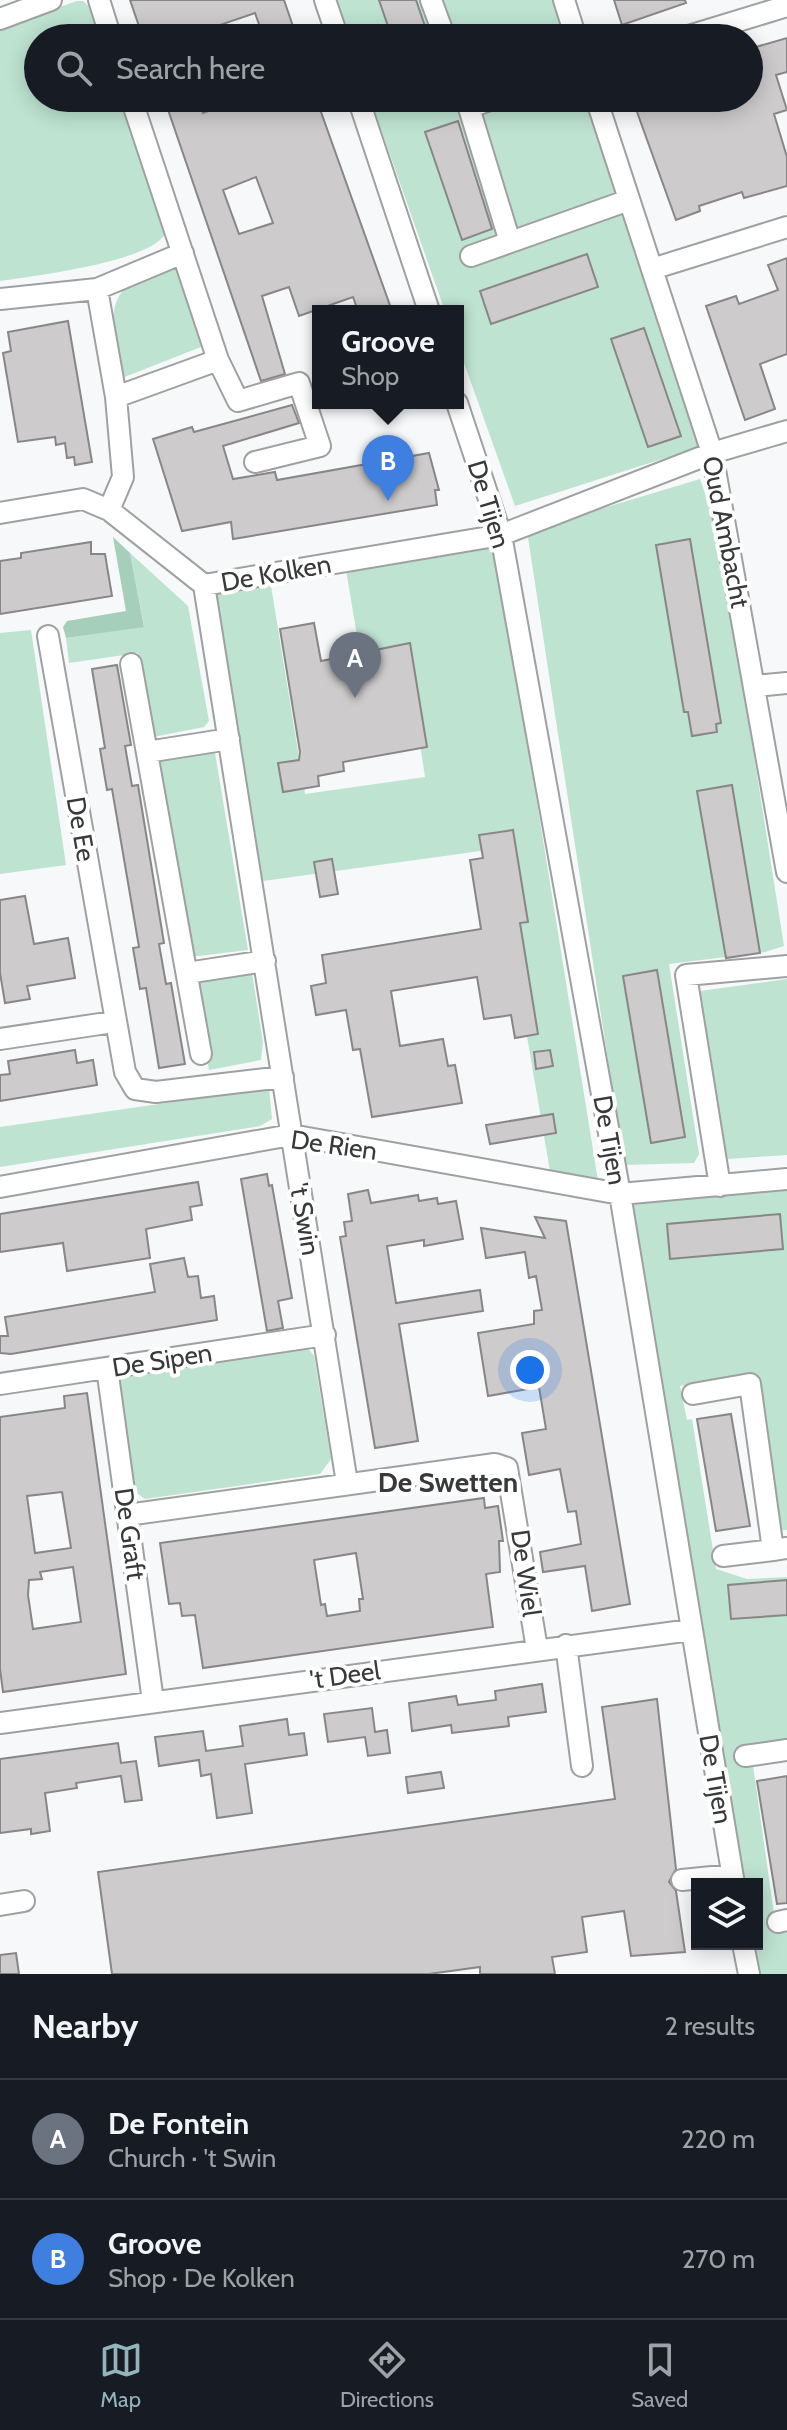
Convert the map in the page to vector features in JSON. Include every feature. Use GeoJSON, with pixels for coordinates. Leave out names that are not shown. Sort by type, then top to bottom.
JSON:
{"type":"FeatureCollection","features":[{"type":"Feature","properties":{"kind":"street"},"geometry":{"type":"LineString","coordinates":[[0,19],[51,0]]}},
{"type":"Feature","properties":{"kind":"street"},"geometry":{"type":"LineString","coordinates":[[99,0],[107,24]]}},
{"type":"Feature","properties":{"kind":"street"},"geometry":{"type":"LineString","coordinates":[[325,0],[333,24]]}},
{"type":"Feature","properties":{"kind":"street"},"geometry":{"type":"LineString","coordinates":[[431,0],[440,24]]}},
{"type":"Feature","properties":{"kind":"street"},"geometry":{"type":"LineString","coordinates":[[564,0],[572,24]]}},
{"type":"Feature","properties":{"kind":"street"},"geometry":{"type":"LineString","coordinates":[[728,24],[787,6]]}},
{"type":"Feature","properties":{"kind":"street"},"geometry":{"type":"LineString","coordinates":[[136,112],[218,360],[238,401],[299,383],[320,446],[255,462]]}},
{"type":"Feature","properties":{"kind":"street"},"geometry":{"type":"LineString","coordinates":[[363,112],[427,305]]}},
{"type":"Feature","properties":{"kind":"street"},"geometry":{"type":"LineString","coordinates":[[471,112],[510,242]]}},
{"type":"Feature","properties":{"kind":"street","name":"Oud Ambacht"},"geometry":{"type":"LineString","coordinates":[[601,112],[712,453],[787,872]]}},
{"type":"Feature","properties":{"kind":"street"},"geometry":{"type":"LineString","coordinates":[[471,256],[629,200]]}},
{"type":"Feature","properties":{"kind":"street"},"geometry":{"type":"LineString","coordinates":[[652,269],[787,227]]}},
{"type":"Feature","properties":{"kind":"street"},"geometry":{"type":"LineString","coordinates":[[0,299],[97,289],[183,253]]}},
{"type":"Feature","properties":{"kind":"street"},"geometry":{"type":"LineString","coordinates":[[0,513],[83,499],[109,510],[123,477],[116,397],[97,289]]}},
{"type":"Feature","properties":{"kind":"street"},"geometry":{"type":"LineString","coordinates":[[116,397],[218,360]]}},
{"type":"Feature","properties":{"kind":"street","name":"De Tijen"},"geometry":{"type":"LineString","coordinates":[[459,409],[501,535],[620,1194],[733,1878]]}},
{"type":"Feature","properties":{"kind":"street","name":"De Kolken"},"geometry":{"type":"LineString","coordinates":[[109,510],[204,585],[501,535],[712,453],[787,431]]}},
{"type":"Feature","properties":{"kind":"street","name":"'t Swin"},"geometry":{"type":"LineString","coordinates":[[204,585],[325,1335]]}},
{"type":"Feature","properties":{"kind":"street","name":"De Ee"},"geometry":{"type":"LineString","coordinates":[[48,636],[113,1022],[125,1072],[135,1089],[156,1092],[283,1077]]}},
{"type":"Feature","properties":{"kind":"street"},"geometry":{"type":"LineString","coordinates":[[131,664],[201,1054]]}},
{"type":"Feature","properties":{"kind":"street"},"geometry":{"type":"LineString","coordinates":[[755,686],[787,683]]}},
{"type":"Feature","properties":{"kind":"street"},"geometry":{"type":"LineString","coordinates":[[147,752],[229,739]]}},
{"type":"Feature","properties":{"kind":"street"},"geometry":{"type":"LineString","coordinates":[[187,973],[265,961]]}},
{"type":"Feature","properties":{"kind":"street"},"geometry":{"type":"LineString","coordinates":[[720,1186],[686,975],[787,966]]}},
{"type":"Feature","properties":{"kind":"street"},"geometry":{"type":"LineString","coordinates":[[0,1039],[113,1022]]}},
{"type":"Feature","properties":{"kind":"street","name":"De Rien"},"geometry":{"type":"LineString","coordinates":[[0,1187],[291,1135],[620,1194],[787,1179]]}},
{"type":"Feature","properties":{"kind":"street"},"geometry":{"type":"LineString","coordinates":[[325,1335],[347,1483]]}},
{"type":"Feature","properties":{"kind":"street","name":"De Sipen"},"geometry":{"type":"LineString","coordinates":[[0,1384],[325,1335]]}},
{"type":"Feature","properties":{"kind":"street","name":"De Graft"},"geometry":{"type":"LineString","coordinates":[[107,1368],[153,1701]]}},
{"type":"Feature","properties":{"kind":"street"},"geometry":{"type":"LineString","coordinates":[[693,1394],[750,1384],[780,1549],[723,1556]]}},
{"type":"Feature","properties":{"kind":"street","name":"De Wiel"},"geometry":{"type":"LineString","coordinates":[[127,1515],[495,1464],[507,1468],[512,1479],[537,1649]]}},
{"type":"Feature","properties":{"kind":"street","name":"'t Deel"},"geometry":{"type":"LineString","coordinates":[[0,1723],[691,1630]]}},
{"type":"Feature","properties":{"kind":"street"},"geometry":{"type":"LineString","coordinates":[[566,1645],[582,1766]]}},
{"type":"Feature","properties":{"kind":"street"},"geometry":{"type":"LineString","coordinates":[[745,1756],[787,1750]]}},
{"type":"Feature","properties":{"kind":"street"},"geometry":{"type":"LineString","coordinates":[[682,1880],[691,1880]]}},
{"type":"Feature","properties":{"kind":"street"},"geometry":{"type":"LineString","coordinates":[[0,1905],[24,1901]]}},
{"type":"Feature","properties":{"kind":"street"},"geometry":{"type":"LineString","coordinates":[[744,1950],[749,1974]]}},
{"type":"Feature","properties":{"kind":"green space"},"geometry":{"type":"Polygon","coordinates":[[[335,0],[556,0],[564,24],[344,24],[335,0]]]}},
{"type":"Feature","properties":{"kind":"green space"},"geometry":{"type":"Polygon","coordinates":[[[77,1],[83,1],[93,10],[98,24],[24,24],[24,112],[128,112],[166,232],[157,243],[140,252],[90,266],[0,281],[0,28],[77,1]]]}},
{"type":"Feature","properties":{"kind":"green space"},"geometry":{"type":"Polygon","coordinates":[[[375,112],[593,112],[703,446],[515,506],[464,363],[464,305],[443,305],[375,112]]]}},
{"type":"Feature","properties":{"kind":"green space"},"geometry":{"type":"Polygon","coordinates":[[[170,269],[182,271],[206,345],[122,378],[113,322],[120,294],[147,275],[170,269]]]}},
{"type":"Feature","properties":{"kind":"green space"},"geometry":{"type":"Polygon","coordinates":[[[700,479],[719,534],[784,946],[765,952],[669,964],[699,1154],[694,1163],[624,1165],[527,531],[700,479]]]}},
{"type":"Feature","properties":{"kind":"green space"},"geometry":{"type":"Polygon","coordinates":[[[113,537],[130,553],[144,627],[66,638],[63,627],[67,621],[126,611],[113,537]]]}},
{"type":"Feature","properties":{"kind":"green space"},"geometry":{"type":"Polygon","coordinates":[[[495,542],[599,1187],[551,1177],[495,849],[263,881],[215,590],[270,580],[305,794],[425,777],[409,671],[364,677],[346,570],[495,542]]]}},
{"type":"Feature","properties":{"kind":"green space"},"geometry":{"type":"Polygon","coordinates":[[[130,553],[188,606],[209,721],[204,727],[153,737],[138,653],[69,663],[66,638],[144,626],[130,553]]]}},
{"type":"Feature","properties":{"kind":"green space"},"geometry":{"type":"Polygon","coordinates":[[[31,630],[66,865],[0,874],[0,633],[31,630]]]}},
{"type":"Feature","properties":{"kind":"green space"},"geometry":{"type":"Polygon","coordinates":[[[209,749],[215,753],[248,950],[190,957],[156,755],[209,749]]]}},
{"type":"Feature","properties":{"kind":"green space"},"geometry":{"type":"Polygon","coordinates":[[[252,973],[263,1042],[261,1060],[209,1070],[193,982],[252,973]]]}},
{"type":"Feature","properties":{"kind":"green space"},"geometry":{"type":"Polygon","coordinates":[[[787,979],[787,1155],[715,1160],[693,996],[700,991],[787,979]]]}},
{"type":"Feature","properties":{"kind":"green space"},"geometry":{"type":"Polygon","coordinates":[[[269,1088],[272,1119],[260,1126],[0,1167],[0,1127],[269,1088]]]}},
{"type":"Feature","properties":{"kind":"green space"},"geometry":{"type":"Polygon","coordinates":[[[787,1191],[787,1530],[782,1530],[758,1376],[680,1386],[687,1420],[692,1419],[716,1569],[747,1579],[787,1577],[787,1739],[750,1744],[776,1928],[787,1928],[787,1974],[757,1974],[753,1950],[763,1950],[763,1878],[741,1878],[630,1204],[640,1200],[787,1191]]]}},
{"type":"Feature","properties":{"kind":"green space"},"geometry":{"type":"Polygon","coordinates":[[[306,1346],[314,1356],[331,1459],[320,1474],[145,1499],[134,1491],[119,1381],[124,1374],[306,1346]]]}},
{"type":"Feature","properties":{"kind":"building"},"geometry":{"type":"Polygon","coordinates":[[[130,0],[284,0],[292,24],[259,24],[255,13],[223,24],[138,24],[130,0]]]}},
{"type":"Feature","properties":{"kind":"building"},"geometry":{"type":"Polygon","coordinates":[[[379,0],[416,0],[424,24],[387,24],[379,0]]]}},
{"type":"Feature","properties":{"kind":"building"},"geometry":{"type":"Polygon","coordinates":[[[614,0],[685,0],[686,3],[622,24],[614,0]]]}},
{"type":"Feature","properties":{"kind":"building"},"geometry":{"type":"Polygon","coordinates":[[[787,38],[787,72],[776,75],[787,110],[774,114],[787,157],[787,186],[744,198],[742,192],[699,206],[700,211],[676,220],[637,112],[763,112],[763,45],[787,38]]]}},
{"type":"Feature","properties":{"kind":"building"},"geometry":{"type":"Polygon","coordinates":[[[169,112],[321,112],[390,305],[356,305],[353,297],[330,305],[312,305],[312,311],[299,316],[289,287],[262,296],[285,374],[261,381],[169,112]],[[256,177],[223,190],[239,234],[273,223],[256,177]]]}},
{"type":"Feature","properties":{"kind":"building"},"geometry":{"type":"Polygon","coordinates":[[[458,121],[492,229],[462,240],[425,132],[458,121]]]}},
{"type":"Feature","properties":{"kind":"building"},"geometry":{"type":"Polygon","coordinates":[[[587,254],[598,287],[491,324],[480,291],[587,254]]]}},
{"type":"Feature","properties":{"kind":"building"},"geometry":{"type":"Polygon","coordinates":[[[787,258],[787,354],[760,364],[775,409],[745,420],[706,306],[736,296],[739,304],[778,290],[768,265],[787,258]]]}},
{"type":"Feature","properties":{"kind":"building"},"geometry":{"type":"Polygon","coordinates":[[[68,321],[92,462],[75,465],[74,457],[67,458],[65,443],[56,445],[55,437],[18,442],[3,353],[11,351],[8,332],[68,321]]]}},
{"type":"Feature","properties":{"kind":"building"},"geometry":{"type":"Polygon","coordinates":[[[644,328],[681,436],[648,447],[611,339],[644,328]]]}},
{"type":"Feature","properties":{"kind":"building"},"geometry":{"type":"Polygon","coordinates":[[[292,405],[299,423],[223,446],[233,479],[275,472],[277,480],[429,453],[439,490],[435,490],[437,505],[233,539],[231,522],[182,531],[153,439],[192,427],[194,432],[292,405]]]}},
{"type":"Feature","properties":{"kind":"building"},"geometry":{"type":"Polygon","coordinates":[[[690,539],[721,723],[716,724],[717,732],[692,736],[688,712],[684,712],[656,545],[690,539]]]}},
{"type":"Feature","properties":{"kind":"building"},"geometry":{"type":"Polygon","coordinates":[[[91,542],[91,554],[105,554],[112,596],[0,614],[0,561],[21,558],[21,553],[91,542]]]}},
{"type":"Feature","properties":{"kind":"building"},"geometry":{"type":"Polygon","coordinates":[[[314,623],[321,661],[410,643],[427,747],[343,762],[344,771],[318,776],[319,786],[283,792],[278,763],[299,760],[300,752],[280,629],[314,623]]]}},
{"type":"Feature","properties":{"kind":"building"},"geometry":{"type":"Polygon","coordinates":[[[117,665],[131,745],[125,746],[132,786],[138,785],[164,943],[159,944],[166,984],[171,983],[185,1064],[159,1068],[146,988],[140,989],[133,948],[139,947],[112,789],[107,790],[100,749],[105,748],[92,669],[117,665]]]}},
{"type":"Feature","properties":{"kind":"building"},"geometry":{"type":"Polygon","coordinates":[[[732,785],[760,953],[726,958],[697,791],[732,785]]]}},
{"type":"Feature","properties":{"kind":"building"},"geometry":{"type":"Polygon","coordinates":[[[513,830],[528,922],[520,923],[538,1034],[515,1038],[511,1015],[484,1019],[477,977],[391,991],[400,1046],[443,1039],[448,1066],[455,1065],[462,1103],[372,1117],[360,1049],[353,1050],[346,1010],[316,1015],[311,986],[326,983],[322,955],[481,929],[470,860],[483,858],[479,835],[513,830]]]}},
{"type":"Feature","properties":{"kind":"building"},"geometry":{"type":"Polygon","coordinates":[[[332,859],[338,894],[320,897],[314,862],[332,859]]]}},
{"type":"Feature","properties":{"kind":"building"},"geometry":{"type":"Polygon","coordinates":[[[25,896],[34,944],[68,938],[75,978],[27,986],[30,999],[5,1003],[0,973],[0,900],[25,896]]]}},
{"type":"Feature","properties":{"kind":"building"},"geometry":{"type":"Polygon","coordinates":[[[657,970],[685,1137],[651,1143],[623,976],[657,970]]]}},
{"type":"Feature","properties":{"kind":"building"},"geometry":{"type":"Polygon","coordinates":[[[75,1050],[77,1063],[93,1060],[97,1085],[0,1101],[0,1075],[10,1074],[8,1061],[75,1050]]]}},
{"type":"Feature","properties":{"kind":"building"},"geometry":{"type":"Polygon","coordinates":[[[550,1050],[553,1066],[536,1069],[534,1052],[550,1050]]]}},
{"type":"Feature","properties":{"kind":"building"},"geometry":{"type":"Polygon","coordinates":[[[553,1114],[556,1133],[490,1144],[486,1125],[553,1114]]]}},
{"type":"Feature","properties":{"kind":"building"},"geometry":{"type":"Polygon","coordinates":[[[267,1174],[269,1186],[272,1185],[292,1298],[278,1301],[283,1328],[267,1331],[241,1179],[267,1174]]]}},
{"type":"Feature","properties":{"kind":"building"},"geometry":{"type":"Polygon","coordinates":[[[198,1182],[202,1205],[190,1207],[192,1220],[146,1229],[150,1258],[67,1271],[63,1243],[0,1252],[0,1214],[198,1182]]]}},
{"type":"Feature","properties":{"kind":"building"},"geometry":{"type":"Polygon","coordinates":[[[368,1190],[371,1203],[418,1195],[419,1201],[437,1198],[438,1204],[456,1201],[463,1239],[424,1246],[424,1240],[387,1246],[396,1303],[480,1290],[483,1311],[399,1324],[418,1441],[375,1448],[340,1237],[346,1236],[344,1222],[352,1221],[348,1194],[368,1190]]]}},
{"type":"Feature","properties":{"kind":"building"},"geometry":{"type":"Polygon","coordinates":[[[780,1214],[783,1249],[670,1259],[667,1224],[780,1214]]]}},
{"type":"Feature","properties":{"kind":"building"},"geometry":{"type":"Polygon","coordinates":[[[535,1217],[566,1221],[630,1604],[592,1611],[585,1566],[543,1572],[540,1552],[581,1544],[576,1511],[568,1512],[560,1469],[529,1475],[522,1433],[546,1429],[539,1387],[488,1396],[478,1333],[534,1324],[534,1311],[542,1310],[536,1276],[529,1278],[525,1252],[486,1258],[481,1228],[545,1238],[535,1217]]]}},
{"type":"Feature","properties":{"kind":"building"},"geometry":{"type":"Polygon","coordinates":[[[184,1258],[188,1277],[198,1276],[201,1298],[214,1296],[217,1320],[11,1354],[0,1353],[0,1336],[8,1336],[5,1317],[155,1292],[150,1264],[184,1258]]]}},
{"type":"Feature","properties":{"kind":"building"},"geometry":{"type":"Polygon","coordinates":[[[87,1393],[126,1674],[3,1692],[0,1669],[0,1417],[65,1408],[64,1396],[87,1393]],[[62,1492],[27,1496],[35,1553],[71,1548],[62,1492]],[[73,1567],[40,1572],[42,1579],[29,1580],[33,1629],[81,1622],[73,1567]]]}},
{"type":"Feature","properties":{"kind":"building"},"geometry":{"type":"Polygon","coordinates":[[[731,1414],[750,1526],[716,1531],[697,1419],[731,1414]]]}},
{"type":"Feature","properties":{"kind":"building"},"geometry":{"type":"Polygon","coordinates":[[[484,1498],[485,1508],[498,1506],[503,1541],[499,1541],[500,1572],[486,1574],[493,1627],[203,1668],[195,1615],[182,1616],[180,1603],[169,1604],[160,1543],[484,1498]],[[356,1553],[314,1560],[321,1605],[325,1604],[327,1616],[360,1611],[359,1599],[363,1599],[356,1553]]]}},
{"type":"Feature","properties":{"kind":"building"},"geometry":{"type":"Polygon","coordinates":[[[787,1580],[787,1615],[731,1619],[728,1585],[787,1580]]]}},
{"type":"Feature","properties":{"kind":"building"},"geometry":{"type":"Polygon","coordinates":[[[542,1684],[546,1712],[508,1717],[509,1726],[452,1733],[451,1725],[412,1731],[409,1703],[456,1696],[458,1705],[496,1700],[495,1691],[542,1684]]]}},
{"type":"Feature","properties":{"kind":"building"},"geometry":{"type":"Polygon","coordinates":[[[657,1699],[676,1869],[669,1882],[676,1891],[685,1952],[631,1956],[624,1911],[582,1917],[587,1952],[552,1957],[555,1974],[480,1974],[480,1967],[429,1974],[112,1974],[98,1872],[615,1799],[602,1707],[657,1699]]]}},
{"type":"Feature","properties":{"kind":"building"},"geometry":{"type":"Polygon","coordinates":[[[372,1708],[375,1732],[387,1730],[390,1753],[368,1756],[365,1737],[328,1742],[324,1714],[372,1708]]]}},
{"type":"Feature","properties":{"kind":"building"},"geometry":{"type":"Polygon","coordinates":[[[287,1719],[289,1735],[304,1733],[307,1755],[245,1764],[252,1813],[217,1818],[211,1774],[201,1776],[199,1760],[159,1766],[155,1737],[203,1731],[206,1751],[243,1746],[240,1726],[287,1719]]]}},
{"type":"Feature","properties":{"kind":"building"},"geometry":{"type":"Polygon","coordinates":[[[118,1743],[121,1763],[136,1761],[142,1800],[125,1802],[121,1776],[76,1783],[77,1788],[45,1793],[50,1831],[31,1834],[31,1829],[0,1833],[0,1759],[118,1743]]]}},
{"type":"Feature","properties":{"kind":"building"},"geometry":{"type":"Polygon","coordinates":[[[441,1772],[444,1788],[408,1793],[406,1777],[441,1772]]]}},
{"type":"Feature","properties":{"kind":"building"},"geometry":{"type":"Polygon","coordinates":[[[787,1776],[787,1903],[777,1904],[757,1781],[787,1776]]]}},
{"type":"Feature","properties":{"kind":"building"},"geometry":{"type":"Polygon","coordinates":[[[16,1953],[19,1974],[0,1974],[0,1955],[16,1953]]]}},
{"type":"Feature","properties":{"kind":"place","name":"Groove"},"geometry":{"type":"Point","coordinates":[388,501]}},
{"type":"Feature","properties":{"kind":"place","name":"De Fontein"},"geometry":{"type":"Point","coordinates":[355,698]}},
{"type":"Feature","properties":{"kind":"district","name":"De Swetten"},"geometry":{"type":"Point","coordinates":[448,1482]}}]}
